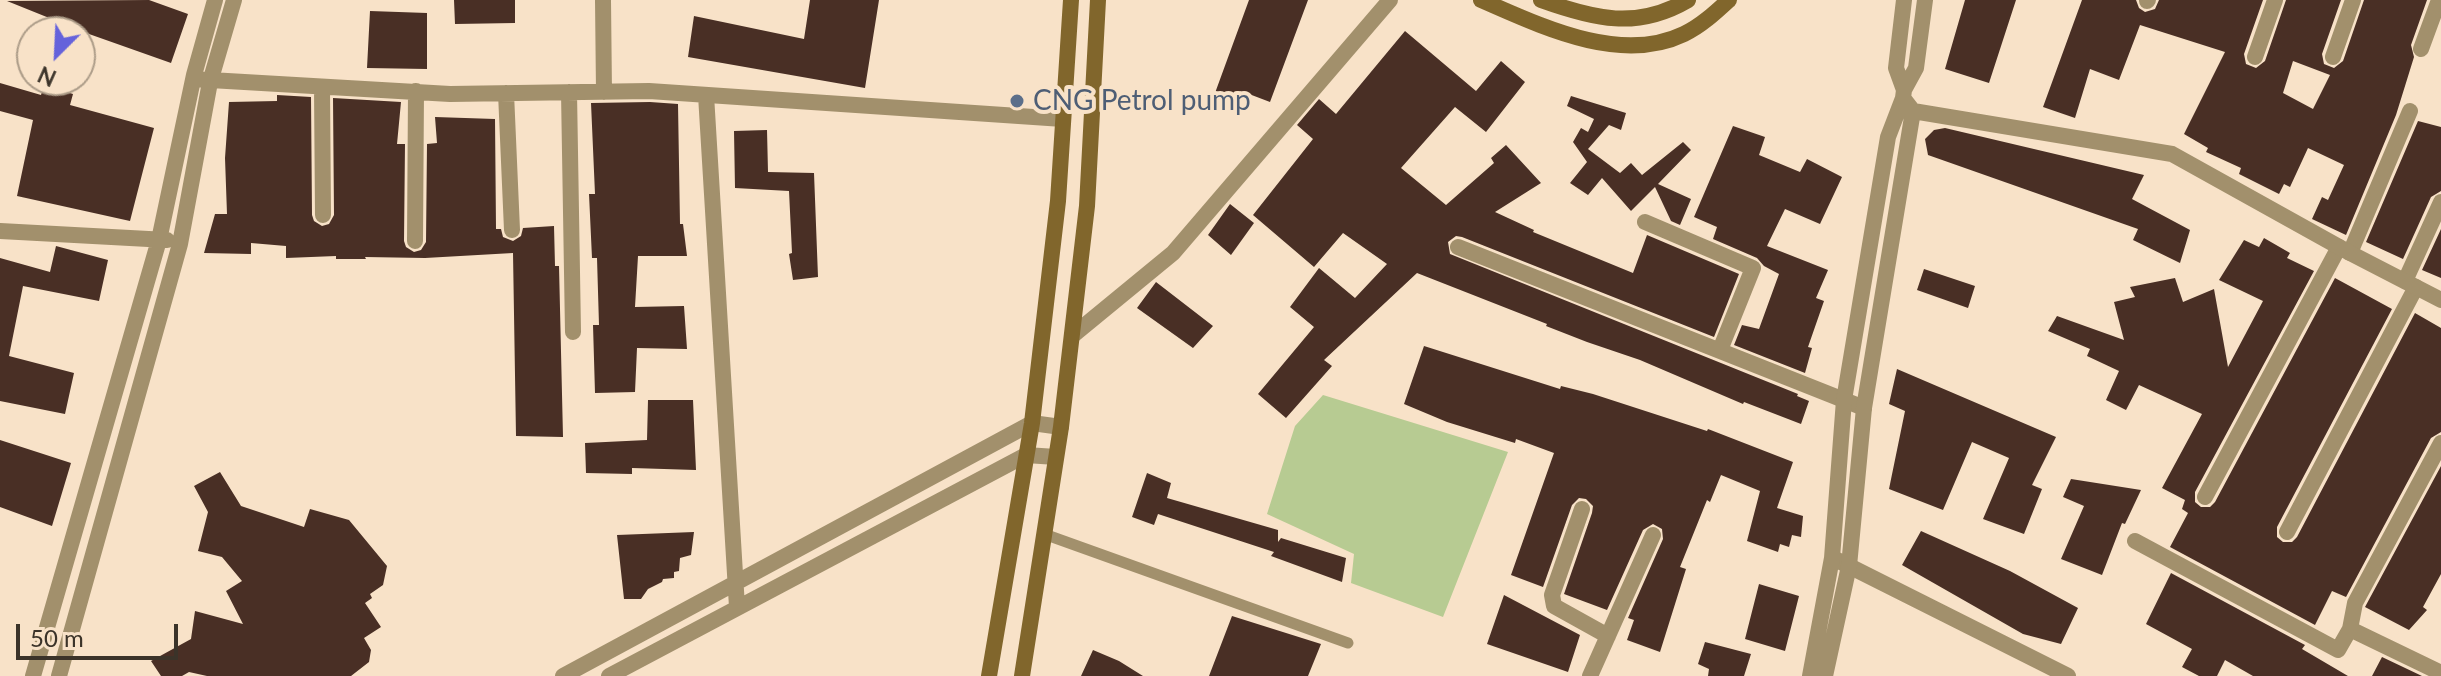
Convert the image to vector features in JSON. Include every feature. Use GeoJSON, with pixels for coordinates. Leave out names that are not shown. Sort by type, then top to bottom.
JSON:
{"type":"FeatureCollection","features":[{"type":"Feature","properties":{"kind":"main road"},"geometry":{"type":"LineString","coordinates":[[989,676],[1032,423],[1058,201],[1071,0]]}},
{"type":"Feature","properties":{"kind":"main road"},"geometry":{"type":"LineString","coordinates":[[1022,676],[1061,427],[1087,206],[1098,0]]}},
{"type":"Feature","properties":{"kind":"main road"},"geometry":{"type":"LineString","coordinates":[[1481,0],[1557,33],[1627,45],[1658,43],[1685,34],[1729,0]]}},
{"type":"Feature","properties":{"kind":"main road"},"geometry":{"type":"LineString","coordinates":[[1541,0],[1603,18],[1635,20],[1670,11],[1688,0]]}},
{"type":"Feature","properties":{"kind":"street"},"geometry":{"type":"LineString","coordinates":[[33,676],[159,240],[193,79],[215,0]]}},
{"type":"Feature","properties":{"kind":"street"},"geometry":{"type":"LineString","coordinates":[[59,676],[181,240],[210,82],[234,0]]}},
{"type":"Feature","properties":{"kind":"street"},"geometry":{"type":"LineString","coordinates":[[603,0],[604,92]]}},
{"type":"Feature","properties":{"kind":"street"},"geometry":{"type":"LineString","coordinates":[[1072,336],[1173,253],[1390,0]]}},
{"type":"Feature","properties":{"kind":"street"},"geometry":{"type":"LineString","coordinates":[[1810,676],[1832,558],[1844,400],[1888,137],[1907,99],[1896,68],[1904,0]]}},
{"type":"Feature","properties":{"kind":"street"},"geometry":{"type":"LineString","coordinates":[[1825,676],[1849,566],[1864,408],[1907,99],[1916,68],[1925,0]]}},
{"type":"Feature","properties":{"kind":"street"},"geometry":{"type":"LineString","coordinates":[[2255,57],[2275,0]]}},
{"type":"Feature","properties":{"kind":"street"},"geometry":{"type":"LineString","coordinates":[[2333,57],[2353,0]]}},
{"type":"Feature","properties":{"kind":"street"},"geometry":{"type":"LineString","coordinates":[[2421,49],[2439,0]]}},
{"type":"Feature","properties":{"kind":"street"},"geometry":{"type":"LineString","coordinates":[[193,79],[450,94],[604,92],[706,95],[1063,119]]}},
{"type":"Feature","properties":{"kind":"street"},"geometry":{"type":"LineString","coordinates":[[322,88],[323,215]]}},
{"type":"Feature","properties":{"kind":"street"},"geometry":{"type":"LineString","coordinates":[[415,241],[416,91]]}},
{"type":"Feature","properties":{"kind":"street"},"geometry":{"type":"LineString","coordinates":[[569,92],[573,332]]}},
{"type":"Feature","properties":{"kind":"street"},"geometry":{"type":"LineString","coordinates":[[506,93],[512,230]]}},
{"type":"Feature","properties":{"kind":"street"},"geometry":{"type":"LineString","coordinates":[[706,95],[737,607]]}},
{"type":"Feature","properties":{"kind":"street"},"geometry":{"type":"LineString","coordinates":[[1907,99],[2172,154],[2441,300]]}},
{"type":"Feature","properties":{"kind":"street"},"geometry":{"type":"LineString","coordinates":[[2205,497],[2345,250],[2410,111]]}},
{"type":"Feature","properties":{"kind":"street"},"geometry":{"type":"LineString","coordinates":[[2287,532],[2411,284],[2441,202]]}},
{"type":"Feature","properties":{"kind":"street"},"geometry":{"type":"LineString","coordinates":[[1645,222],[1753,268],[1720,350]]}},
{"type":"Feature","properties":{"kind":"street"},"geometry":{"type":"LineString","coordinates":[[0,231],[181,240]]}},
{"type":"Feature","properties":{"kind":"street"},"geometry":{"type":"LineString","coordinates":[[1458,247],[1864,408]]}},
{"type":"Feature","properties":{"kind":"street"},"geometry":{"type":"LineString","coordinates":[[563,676],[1032,423],[1061,427]]}},
{"type":"Feature","properties":{"kind":"street"},"geometry":{"type":"LineString","coordinates":[[2135,541],[2338,650],[2350,629],[2355,603],[2441,443]]}},
{"type":"Feature","properties":{"kind":"street"},"geometry":{"type":"LineString","coordinates":[[609,676],[1026,455],[1056,457]]}},
{"type":"Feature","properties":{"kind":"street"},"geometry":{"type":"LineString","coordinates":[[1582,509],[1552,595],[1554,606],[1608,636]]}},
{"type":"Feature","properties":{"kind":"street"},"geometry":{"type":"LineString","coordinates":[[1590,676],[1653,535]]}},
{"type":"Feature","properties":{"kind":"street"},"geometry":{"type":"LineString","coordinates":[[1832,558],[2068,676]]}},
{"type":"Feature","properties":{"kind":"street"},"geometry":{"type":"LineString","coordinates":[[2350,629],[2441,673]]}},
{"type":"Feature","properties":{"kind":"lane"},"geometry":{"type":"LineString","coordinates":[[1044,534],[1348,643]]}},
{"type":"Feature","properties":{"kind":"green space"},"geometry":{"type":"Polygon","coordinates":[[[1323,395],[1508,452],[1443,617],[1351,583],[1354,554],[1267,514],[1295,426],[1323,395]]]}},
{"type":"Feature","properties":{"kind":"building"},"geometry":{"type":"Polygon","coordinates":[[[149,0],[188,14],[171,63],[96,36],[96,16],[44,16],[7,1],[149,0]]]}},
{"type":"Feature","properties":{"kind":"building"},"geometry":{"type":"Polygon","coordinates":[[[454,0],[515,0],[515,23],[455,24],[454,0]]]}},
{"type":"Feature","properties":{"kind":"building"},"geometry":{"type":"Polygon","coordinates":[[[810,0],[879,0],[865,88],[688,57],[694,16],[804,39],[810,0]]]}},
{"type":"Feature","properties":{"kind":"building"},"geometry":{"type":"Polygon","coordinates":[[[1249,0],[1308,0],[1270,102],[1249,94],[1241,115],[1211,104],[1249,0]]]}},
{"type":"Feature","properties":{"kind":"building"},"geometry":{"type":"Polygon","coordinates":[[[1965,0],[2016,0],[1989,83],[1945,69],[1965,0]]]}},
{"type":"Feature","properties":{"kind":"building"},"geometry":{"type":"Polygon","coordinates":[[[2082,0],[2136,0],[2145,12],[2155,9],[2159,0],[2263,0],[2244,54],[2246,64],[2256,68],[2265,61],[2286,0],[2341,0],[2322,54],[2324,64],[2334,68],[2343,61],[2364,0],[2427,0],[2411,45],[2414,57],[2396,115],[2346,235],[2312,219],[2322,197],[2328,200],[2344,165],[2308,148],[2290,187],[2284,184],[2279,194],[2239,174],[2241,168],[2206,152],[2208,148],[2184,134],[2225,52],[2140,25],[2119,80],[2090,69],[2075,118],[2043,107],[2082,0]],[[2293,61],[2283,93],[2313,109],[2330,75],[2293,61]]]}},
{"type":"Feature","properties":{"kind":"building"},"geometry":{"type":"Polygon","coordinates":[[[370,11],[427,13],[427,69],[367,68],[370,11]]]}},
{"type":"Feature","properties":{"kind":"building"},"geometry":{"type":"Polygon","coordinates":[[[1405,31],[1476,91],[1501,61],[1525,82],[1486,132],[1455,107],[1401,168],[1446,205],[1494,163],[1491,158],[1506,145],[1541,183],[1495,212],[1533,232],[1633,273],[1647,235],[1739,274],[1714,337],[1462,237],[1456,236],[1448,242],[1450,254],[1798,394],[1809,401],[1801,424],[1743,404],[1640,360],[1587,342],[1417,273],[1324,360],[1332,366],[1286,418],[1258,394],[1314,327],[1290,307],[1319,268],[1355,298],[1387,264],[1343,233],[1314,267],[1253,215],[1313,139],[1297,125],[1319,99],[1336,114],[1405,31]]]}},
{"type":"Feature","properties":{"kind":"building"},"geometry":{"type":"Polygon","coordinates":[[[0,83],[16,88],[16,96],[72,96],[70,105],[154,128],[130,221],[17,196],[33,120],[0,111],[0,83]]]}},
{"type":"Feature","properties":{"kind":"building"},"geometry":{"type":"Polygon","coordinates":[[[277,95],[311,97],[312,215],[314,221],[322,226],[329,224],[334,215],[333,98],[401,102],[397,144],[405,144],[404,241],[406,247],[414,252],[421,250],[426,242],[427,144],[437,143],[435,117],[495,119],[496,229],[501,229],[503,237],[513,241],[521,236],[523,228],[554,226],[555,266],[559,266],[563,437],[516,436],[513,253],[425,258],[286,258],[286,246],[251,243],[251,254],[204,253],[215,214],[227,214],[225,158],[229,102],[277,101],[277,95]]]}},
{"type":"Feature","properties":{"kind":"building"},"geometry":{"type":"Polygon","coordinates":[[[1571,96],[1626,113],[1621,130],[1609,125],[1588,149],[1620,173],[1631,163],[1642,175],[1683,142],[1691,150],[1658,184],[1691,199],[1680,225],[1671,221],[1655,187],[1631,211],[1602,178],[1588,195],[1570,183],[1587,162],[1573,142],[1581,128],[1588,132],[1594,119],[1567,106],[1571,96]]]}},
{"type":"Feature","properties":{"kind":"building"},"geometry":{"type":"Polygon","coordinates":[[[591,103],[678,104],[680,224],[683,224],[687,256],[638,256],[635,307],[684,306],[687,349],[637,348],[635,392],[595,393],[593,325],[599,325],[597,258],[592,258],[589,194],[595,194],[591,103]]]}},
{"type":"Feature","properties":{"kind":"building"},"geometry":{"type":"Polygon","coordinates":[[[2418,121],[2441,127],[2441,191],[2431,197],[2403,259],[2366,242],[2418,121]]]}},
{"type":"Feature","properties":{"kind":"building"},"geometry":{"type":"Polygon","coordinates":[[[1733,126],[1765,137],[1759,155],[1800,172],[1807,159],[1842,177],[1820,224],[1785,209],[1767,246],[1828,270],[1816,298],[1824,301],[1808,347],[1812,348],[1805,373],[1734,345],[1742,325],[1759,329],[1779,274],[1757,258],[1713,239],[1717,227],[1694,217],[1733,126]]]}},
{"type":"Feature","properties":{"kind":"building"},"geometry":{"type":"Polygon","coordinates":[[[1945,128],[2144,175],[2132,199],[2190,230],[2180,263],[2133,240],[2138,229],[1928,155],[1925,139],[1934,130],[1945,128]]]}},
{"type":"Feature","properties":{"kind":"building"},"geometry":{"type":"Polygon","coordinates":[[[767,130],[768,172],[814,173],[818,277],[793,280],[789,254],[792,253],[789,191],[735,188],[734,131],[767,130]]]}},
{"type":"Feature","properties":{"kind":"building"},"geometry":{"type":"Polygon","coordinates":[[[1230,204],[1254,223],[1231,255],[1208,235],[1230,204]]]}},
{"type":"Feature","properties":{"kind":"building"},"geometry":{"type":"Polygon","coordinates":[[[2441,229],[2441,278],[2422,270],[2441,229]]]}},
{"type":"Feature","properties":{"kind":"building"},"geometry":{"type":"Polygon","coordinates":[[[2264,238],[2290,253],[2287,258],[2314,271],[2195,492],[2195,502],[2201,507],[2210,507],[2215,502],[2335,278],[2392,309],[2277,527],[2277,537],[2283,542],[2292,542],[2297,537],[2415,313],[2441,328],[2441,432],[2431,438],[2346,597],[2332,591],[2315,625],[2170,547],[2188,513],[2182,509],[2185,500],[2162,488],[2202,414],[2139,385],[2126,410],[2106,400],[2119,371],[2087,356],[2090,349],[2048,331],[2057,316],[2124,340],[2114,302],[2135,297],[2130,287],[2175,278],[2183,302],[2214,289],[2228,367],[2263,301],[2219,280],[2244,240],[2259,247],[2264,238]]]}},
{"type":"Feature","properties":{"kind":"building"},"geometry":{"type":"Polygon","coordinates":[[[56,246],[108,260],[99,301],[23,286],[9,356],[74,373],[65,414],[0,401],[0,258],[50,272],[56,246]]]}},
{"type":"Feature","properties":{"kind":"building"},"geometry":{"type":"Polygon","coordinates":[[[1924,269],[1975,286],[1968,308],[1917,290],[1924,269]]]}},
{"type":"Feature","properties":{"kind":"building"},"geometry":{"type":"Polygon","coordinates":[[[1156,282],[1213,326],[1193,348],[1137,308],[1156,282]]]}},
{"type":"Feature","properties":{"kind":"building"},"geometry":{"type":"Polygon","coordinates":[[[1424,346],[1560,389],[1561,386],[1593,394],[1708,429],[1793,462],[1777,508],[1803,516],[1801,537],[1792,535],[1789,547],[1780,544],[1778,552],[1747,541],[1760,491],[1721,475],[1710,502],[1707,500],[1680,567],[1686,569],[1660,652],[1627,640],[1634,620],[1628,618],[1663,539],[1662,529],[1653,524],[1643,530],[1607,610],[1564,594],[1592,513],[1593,506],[1586,499],[1579,498],[1572,505],[1543,587],[1511,575],[1554,453],[1516,439],[1515,443],[1447,422],[1404,404],[1424,346]]]}},
{"type":"Feature","properties":{"kind":"building"},"geometry":{"type":"Polygon","coordinates":[[[1897,369],[2056,437],[2032,485],[2042,489],[2024,534],[1983,519],[2009,458],[1972,442],[1943,510],[1889,489],[1905,411],[1889,404],[1897,369]]]}},
{"type":"Feature","properties":{"kind":"building"},"geometry":{"type":"Polygon","coordinates":[[[648,400],[693,400],[696,470],[632,468],[632,474],[586,473],[585,443],[647,440],[648,400]]]}},
{"type":"Feature","properties":{"kind":"building"},"geometry":{"type":"Polygon","coordinates":[[[0,440],[71,463],[52,526],[0,507],[0,440]]]}},
{"type":"Feature","properties":{"kind":"building"},"geometry":{"type":"Polygon","coordinates":[[[2441,466],[2441,574],[2423,607],[2427,610],[2409,630],[2365,607],[2441,466]]]}},
{"type":"Feature","properties":{"kind":"building"},"geometry":{"type":"Polygon","coordinates":[[[220,472],[241,506],[304,527],[310,509],[349,520],[387,566],[383,585],[370,594],[372,598],[365,603],[381,627],[364,638],[371,650],[369,662],[351,676],[207,676],[189,672],[182,676],[161,676],[151,661],[191,639],[195,611],[243,624],[226,591],[242,581],[222,557],[198,551],[208,512],[194,486],[220,472]]]}},
{"type":"Feature","properties":{"kind":"building"},"geometry":{"type":"Polygon","coordinates":[[[1147,473],[1171,483],[1167,498],[1278,530],[1278,542],[1281,538],[1346,558],[1342,582],[1271,556],[1274,552],[1158,514],[1154,525],[1132,517],[1147,473]]]}},
{"type":"Feature","properties":{"kind":"building"},"geometry":{"type":"Polygon","coordinates":[[[2071,479],[2141,490],[2125,524],[2122,523],[2102,575],[2061,559],[2084,506],[2063,497],[2071,479]]]}},
{"type":"Feature","properties":{"kind":"building"},"geometry":{"type":"Polygon","coordinates":[[[1921,531],[2010,571],[2078,608],[2061,644],[2023,634],[1902,565],[1921,531]]]}},
{"type":"Feature","properties":{"kind":"building"},"geometry":{"type":"Polygon","coordinates":[[[694,532],[691,555],[680,558],[679,571],[674,572],[674,578],[663,579],[648,589],[641,599],[624,599],[617,535],[694,532]]]}},
{"type":"Feature","properties":{"kind":"building"},"geometry":{"type":"Polygon","coordinates":[[[2171,573],[2305,645],[2302,649],[2348,676],[2253,676],[2225,660],[2217,676],[2199,676],[2182,667],[2192,649],[2146,624],[2171,573]]]}},
{"type":"Feature","properties":{"kind":"building"},"geometry":{"type":"Polygon","coordinates":[[[1759,584],[1799,596],[1785,651],[1745,639],[1759,584]]]}},
{"type":"Feature","properties":{"kind":"building"},"geometry":{"type":"Polygon","coordinates":[[[1504,595],[1580,635],[1568,672],[1487,644],[1504,595]]]}},
{"type":"Feature","properties":{"kind":"building"},"geometry":{"type":"Polygon","coordinates":[[[1232,616],[1321,644],[1308,676],[1209,676],[1232,616]]]}},
{"type":"Feature","properties":{"kind":"building"},"geometry":{"type":"Polygon","coordinates":[[[1705,642],[1751,654],[1744,676],[1708,676],[1709,669],[1698,664],[1705,642]]]}},
{"type":"Feature","properties":{"kind":"building"},"geometry":{"type":"Polygon","coordinates":[[[1093,650],[1119,661],[1143,676],[1081,676],[1093,650]]]}},
{"type":"Feature","properties":{"kind":"building"},"geometry":{"type":"Polygon","coordinates":[[[2382,657],[2422,676],[2372,676],[2382,657]]]}},
{"type":"Feature","properties":{"kind":"place","name":"CNG Petrol pump"},"geometry":{"type":"Point","coordinates":[1017,101]}}]}
